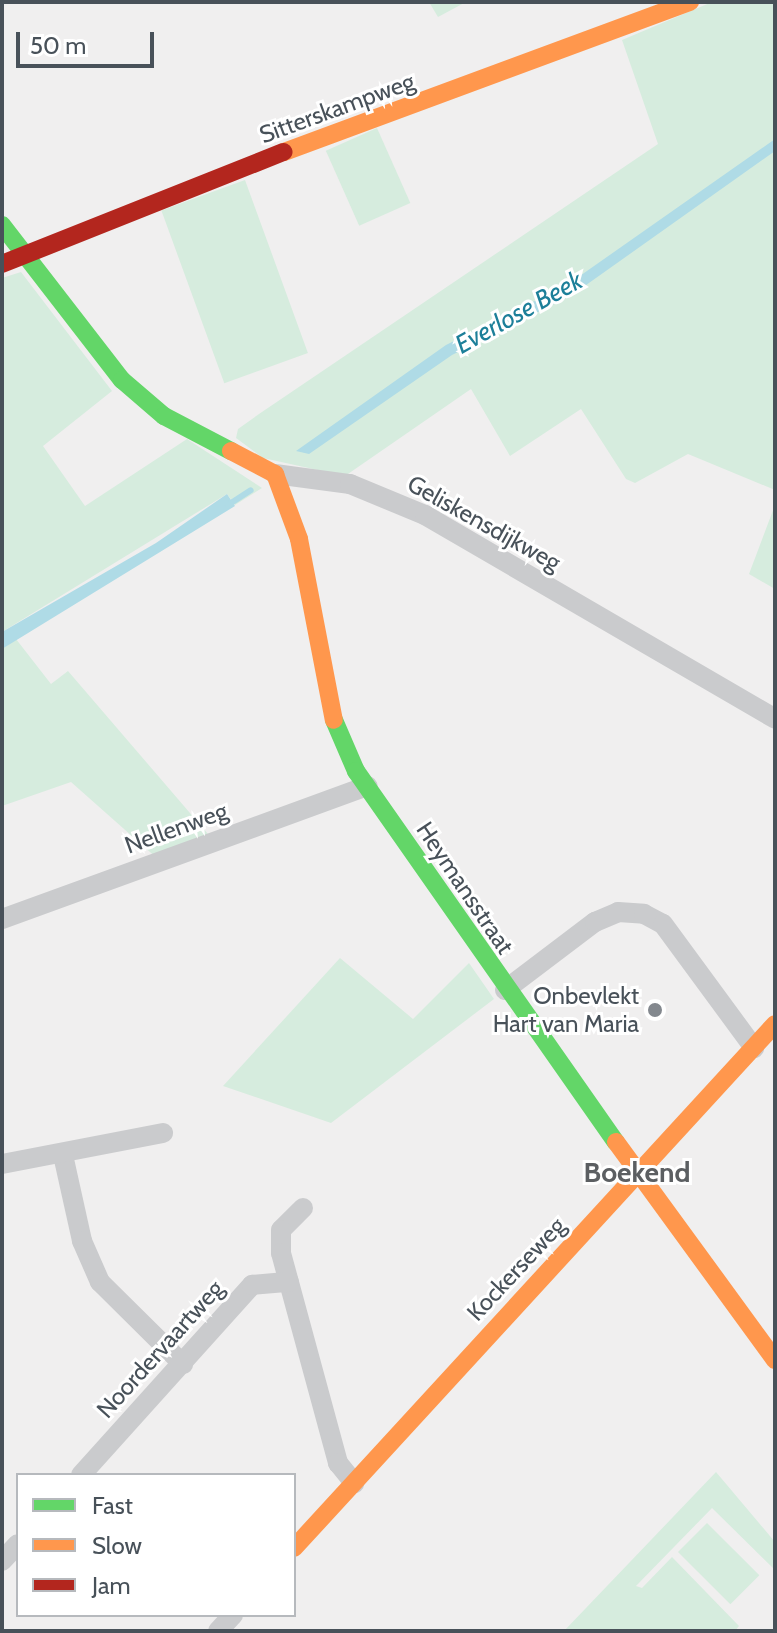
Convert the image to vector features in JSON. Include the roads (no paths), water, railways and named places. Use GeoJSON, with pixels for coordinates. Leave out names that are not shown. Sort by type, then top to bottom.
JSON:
{"type":"FeatureCollection","features":[{"type":"Feature","properties":{"kind":"street","name":"Sitterskampweg"},"geometry":{"type":"LineString","coordinates":[[2,264],[690,2]]}},
{"type":"Feature","properties":{"kind":"street","name":"Geliskensdijkweg"},"geometry":{"type":"LineString","coordinates":[[2,225],[122,380],[164,416],[275,474],[350,484],[425,515],[775,719]]}},
{"type":"Feature","properties":{"kind":"street","name":"Heymansstraat"},"geometry":{"type":"LineString","coordinates":[[275,474],[299,539],[330,711],[368,786],[505,990],[775,1360]]}},
{"type":"Feature","properties":{"kind":"street","name":"Nellenweg"},"geometry":{"type":"LineString","coordinates":[[2,919],[368,786]]}},
{"type":"Feature","properties":{"kind":"street"},"geometry":{"type":"LineString","coordinates":[[505,990],[595,922],[618,912],[644,914],[663,924],[754,1048]]}},
{"type":"Feature","properties":{"kind":"street","name":"Kockerseweg"},"geometry":{"type":"LineString","coordinates":[[296,1546],[775,1024]]}},
{"type":"Feature","properties":{"kind":"street"},"geometry":{"type":"LineString","coordinates":[[2,1164],[63,1155],[163,1133]]}},
{"type":"Feature","properties":{"kind":"street"},"geometry":{"type":"LineString","coordinates":[[63,1155],[82,1241],[100,1282],[183,1364]]}},
{"type":"Feature","properties":{"kind":"street"},"geometry":{"type":"LineString","coordinates":[[303,1208],[281,1230],[289,1282],[338,1463],[354,1483]]}},
{"type":"Feature","properties":{"kind":"street","name":"Noordervaartweg"},"geometry":{"type":"LineString","coordinates":[[83,1473],[252,1285],[289,1282]]}},
{"type":"Feature","properties":{"kind":"street"},"geometry":{"type":"LineString","coordinates":[[2,1561],[16,1546]]}},
{"type":"Feature","properties":{"kind":"water"},"geometry":{"type":"Polygon","coordinates":[[[775,139],[775,151],[572,295],[452,355],[309,454],[296,451],[446,345],[567,285],[775,139]]]}},
{"type":"Feature","properties":{"kind":"water"},"geometry":{"type":"Polygon","coordinates":[[[227,494],[235,506],[2,649],[2,632],[156,543],[227,494]]]}},
{"type":"Feature","properties":{"kind":"waterway","name":"Everlose Beek"},"geometry":{"type":"LineString","coordinates":[[228,505],[251,490]]}},
{"type":"Feature","properties":{"kind":"place","name":"Onbevlekt Hart van Maria"},"geometry":{"type":"Point","coordinates":[655,1010]}},
{"type":"Feature","properties":{"kind":"district","name":"Boekend"},"geometry":{"type":"Point","coordinates":[637,1172]}}]}
